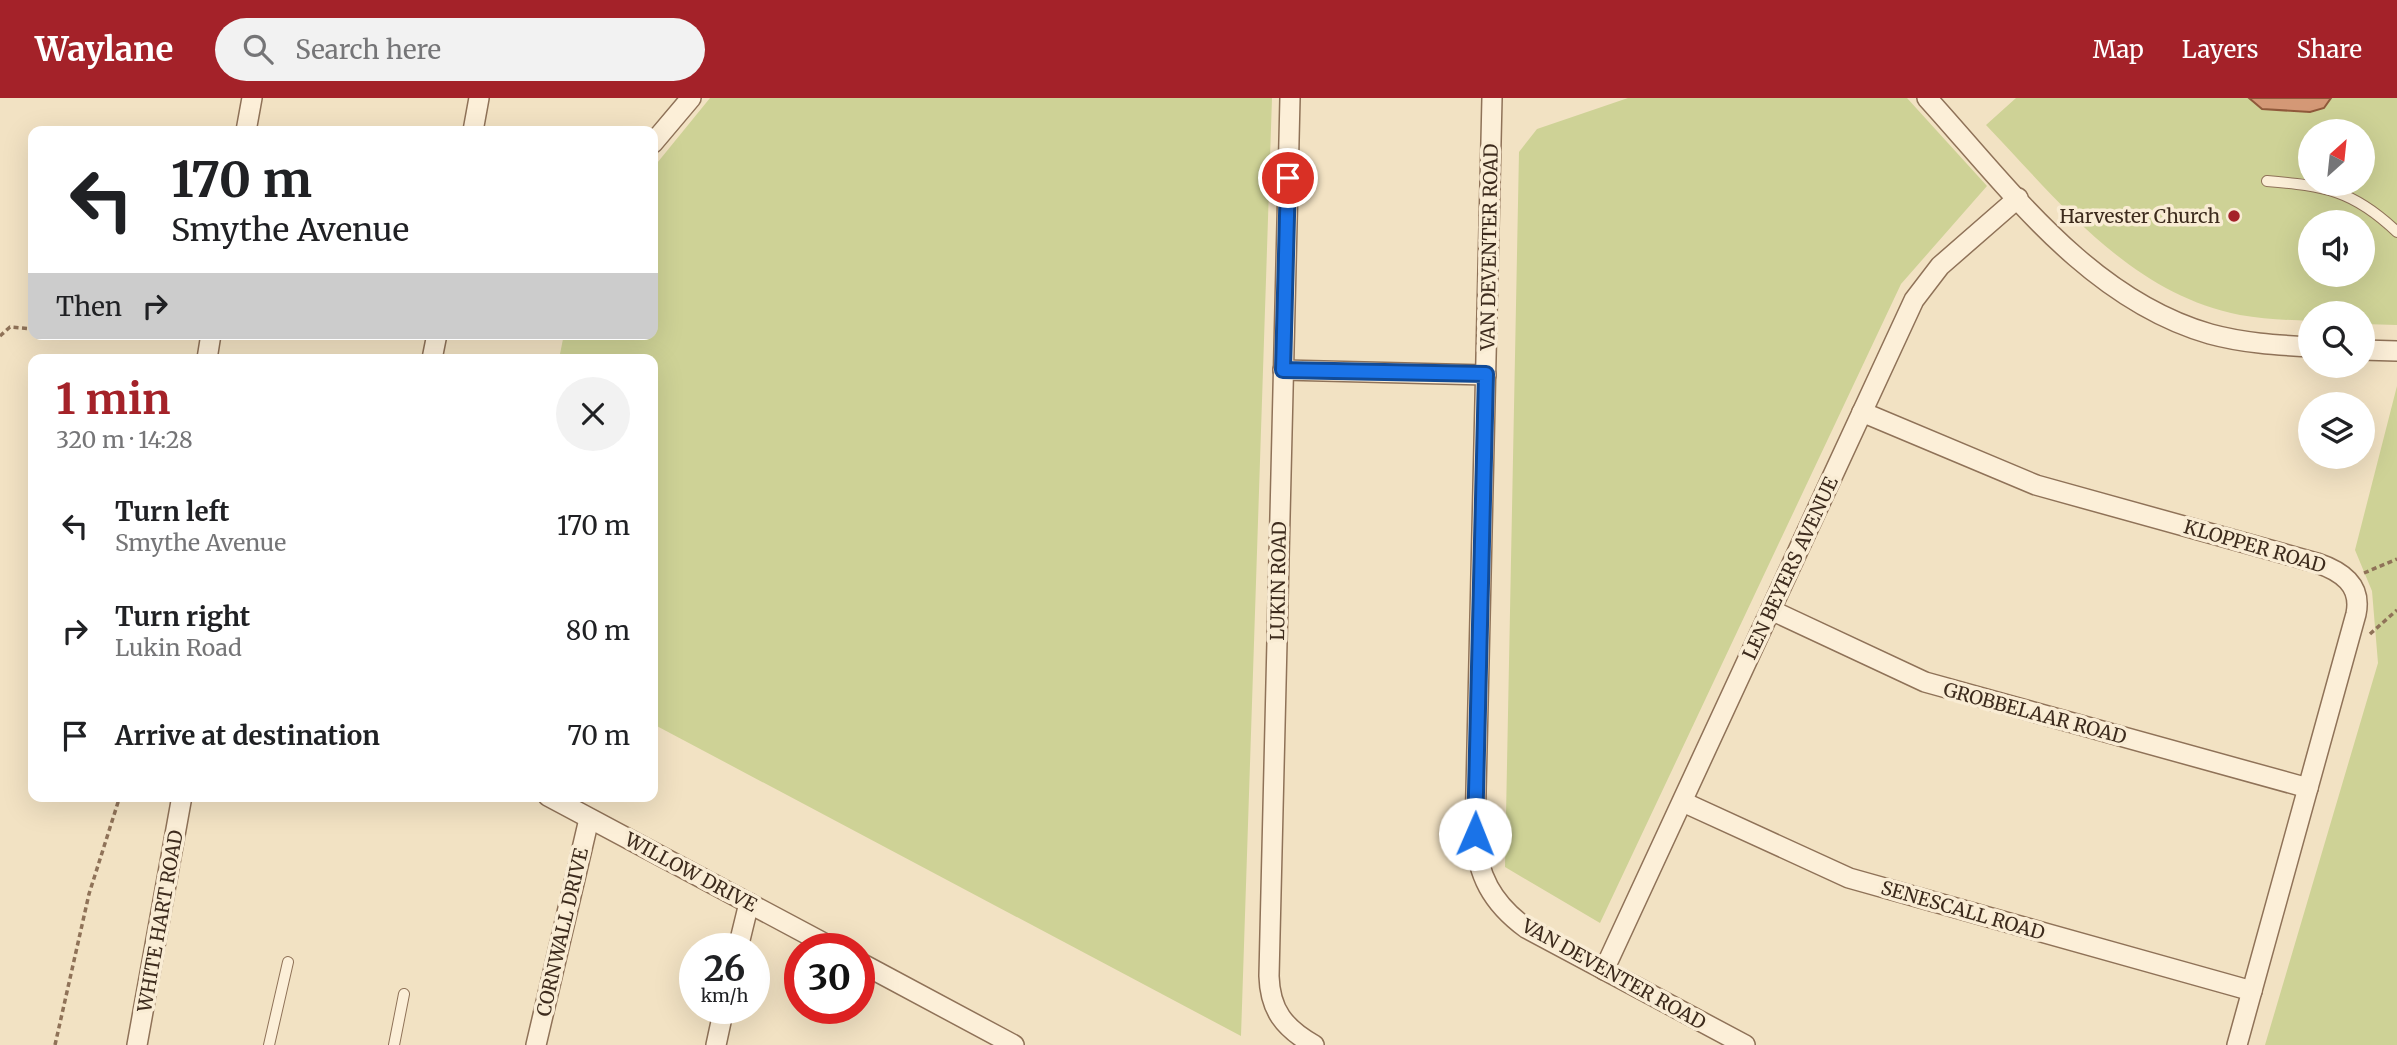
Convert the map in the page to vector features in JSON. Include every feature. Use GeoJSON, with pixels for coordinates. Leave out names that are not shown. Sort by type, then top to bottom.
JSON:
{"type":"FeatureCollection","features":[{"type":"Feature","properties":{"kind":"street"},"geometry":{"type":"LineString","coordinates":[[247,126],[251,98]]}},
{"type":"Feature","properties":{"kind":"street"},"geometry":{"type":"LineString","coordinates":[[474,126],[479,98]]}},
{"type":"Feature","properties":{"kind":"street"},"geometry":{"type":"LineString","coordinates":[[658,138],[691,98]]}},
{"type":"Feature","properties":{"kind":"street","name":"LUKIN ROAD"},"geometry":{"type":"LineString","coordinates":[[1290,98],[1269,992],[1285,1026],[1314,1045]]}},
{"type":"Feature","properties":{"kind":"street","name":"VAN DEVENTER ROAD"},"geometry":{"type":"LineString","coordinates":[[1492,98],[1475,834],[1479,867],[1486,885],[1509,916],[1745,1045]]}},
{"type":"Feature","properties":{"kind":"street"},"geometry":{"type":"LineString","coordinates":[[1927,98],[2069,252],[2149,307],[2189,326],[2230,339],[2298,346]]}},
{"type":"Feature","properties":{"kind":"street","name":"LEN BEYERS AVENUE"},"geometry":{"type":"LineString","coordinates":[[1604,970],[1919,290],[1940,266],[2018,198]]}},
{"type":"Feature","properties":{"kind":"street"},"geometry":{"type":"LineString","coordinates":[[2375,350],[2397,351]]}},
{"type":"Feature","properties":{"kind":"street"},"geometry":{"type":"LineString","coordinates":[[1283,370],[1486,374]]}},
{"type":"Feature","properties":{"kind":"street","name":"KLOPPER ROAD"},"geometry":{"type":"LineString","coordinates":[[1862,412],[2036,485],[2317,563],[2337,570],[2348,580],[2355,592],[2358,607],[2237,1045]]}},
{"type":"Feature","properties":{"kind":"street","name":"GROBBELAAR ROAD"},"geometry":{"type":"LineString","coordinates":[[1771,610],[1895,671],[1925,682],[2308,788]]}},
{"type":"Feature","properties":{"kind":"street","name":"WHITE HART ROAD"},"geometry":{"type":"LineString","coordinates":[[141,1044],[181,802]]}},
{"type":"Feature","properties":{"kind":"street","name":"WILLOW DRIVE"},"geometry":{"type":"LineString","coordinates":[[559,802],[805,933]]}},
{"type":"Feature","properties":{"kind":"street","name":"SENESCALL ROAD"},"geometry":{"type":"LineString","coordinates":[[1683,803],[1849,878],[2252,991]]}},
{"type":"Feature","properties":{"kind":"street","name":"CORNWALL DRIVE"},"geometry":{"type":"LineString","coordinates":[[536,1045],[589,818]]}},
{"type":"Feature","properties":{"kind":"street"},"geometry":{"type":"LineString","coordinates":[[742,933],[749,903]]}},
{"type":"Feature","properties":{"kind":"street"},"geometry":{"type":"LineString","coordinates":[[875,971],[1014,1045]]}},
{"type":"Feature","properties":{"kind":"street"},"geometry":{"type":"LineString","coordinates":[[716,1045],[721,1024]]}},
{"type":"Feature","properties":{"kind":"lane"},"geometry":{"type":"LineString","coordinates":[[2267,181],[2330,188],[2365,206],[2397,232]]}},
{"type":"Feature","properties":{"kind":"lane"},"geometry":{"type":"LineString","coordinates":[[268,1045],[288,962]]}},
{"type":"Feature","properties":{"kind":"lane"},"geometry":{"type":"LineString","coordinates":[[394,1045],[404,994]]}},
{"type":"Feature","properties":{"kind":"path"},"geometry":{"type":"LineString","coordinates":[[0,336],[10,327],[28,329]]}},
{"type":"Feature","properties":{"kind":"path"},"geometry":{"type":"LineString","coordinates":[[2348,580],[2397,559]]}},
{"type":"Feature","properties":{"kind":"path"},"geometry":{"type":"LineString","coordinates":[[55,1045],[89,894],[118,802]]}},
{"type":"Feature","properties":{"kind":"green space"},"geometry":{"type":"Polygon","coordinates":[[[710,98],[1272,98],[1241,1036],[658,727],[658,354],[560,354],[563,340],[658,340],[658,162],[710,98]]]}},
{"type":"Feature","properties":{"kind":"green space"},"geometry":{"type":"Polygon","coordinates":[[[1628,98],[1907,98],[1987,186],[1901,284],[1600,923],[1505,867],[1519,152],[1537,129],[1628,98]]]}},
{"type":"Feature","properties":{"kind":"green space","name":"Harvester Church"},"geometry":{"type":"Polygon","coordinates":[[[2016,98],[2397,98],[2397,325],[2375,324],[2375,301],[2298,301],[2298,320],[2240,315],[2200,304],[2164,287],[2130,266],[2099,241],[1986,125],[2016,98]]]}},
{"type":"Feature","properties":{"kind":"green space"},"geometry":{"type":"Polygon","coordinates":[[[2397,386],[2397,1045],[2265,1045],[2378,663],[2372,591],[2355,550],[2397,386]]]}},
{"type":"Feature","properties":{"kind":"building"},"geometry":{"type":"Polygon","coordinates":[[[2249,98],[2331,98],[2324,108],[2310,112],[2262,109],[2249,98]]]}},
{"type":"Feature","properties":{"kind":"place","name":"Harvester Church"},"geometry":{"type":"Point","coordinates":[2234,216]}},
{"type":"Feature","properties":{"kind":"route"},"geometry":{"type":"LineString","coordinates":[[1288,178],[1283,370],[1486,374],[1475,834]]}}]}
